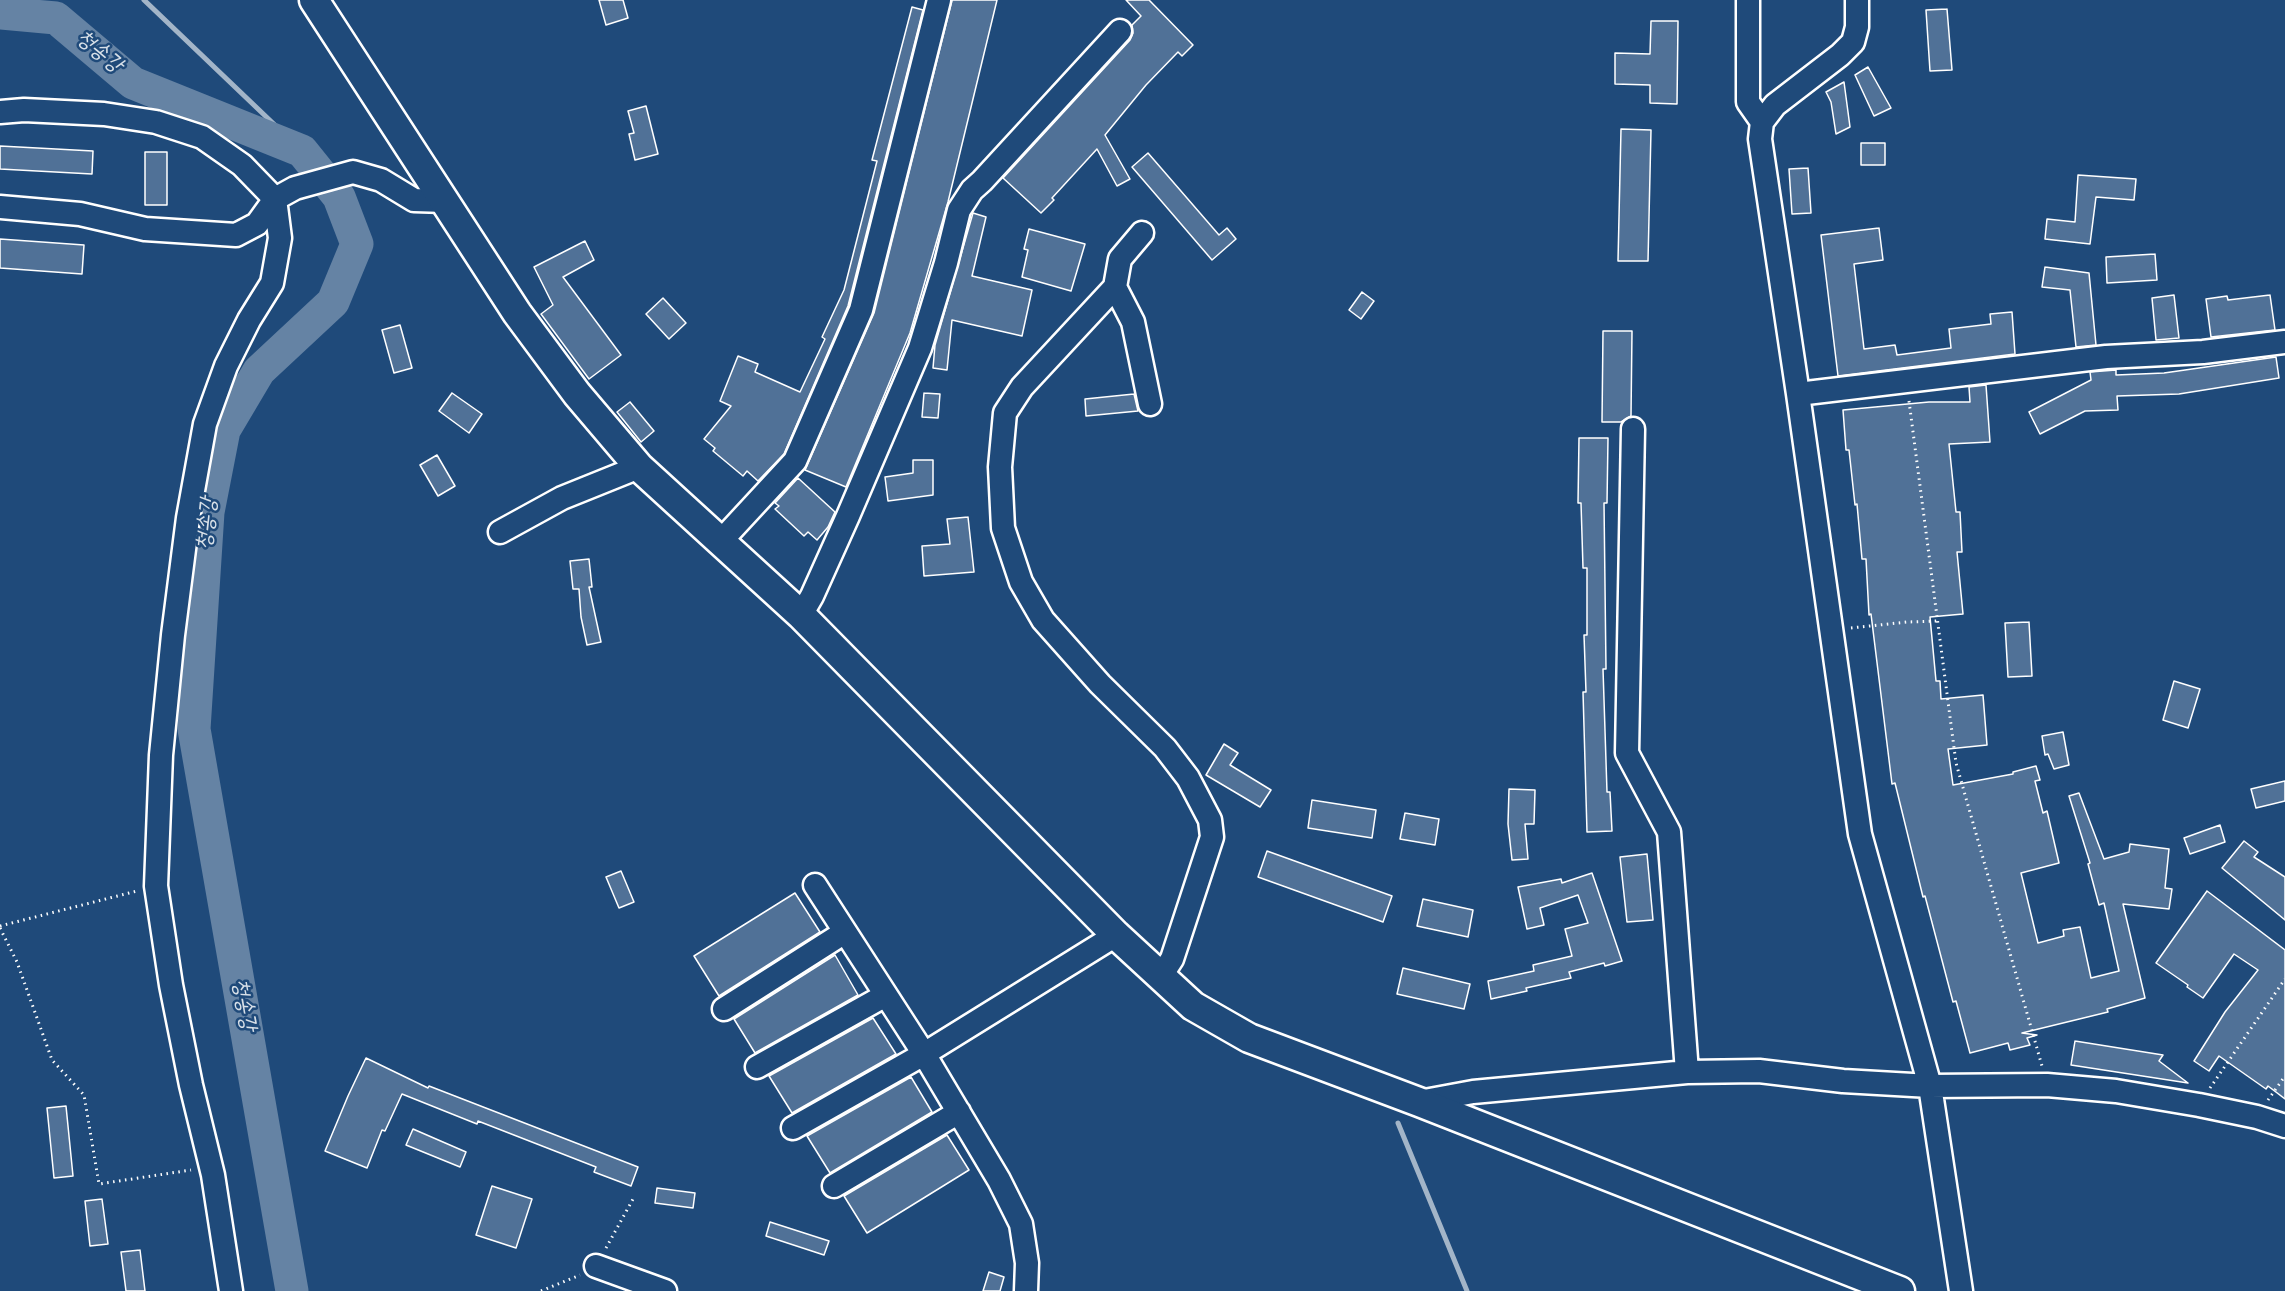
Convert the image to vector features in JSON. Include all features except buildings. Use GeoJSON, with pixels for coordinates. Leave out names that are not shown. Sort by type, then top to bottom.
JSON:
{"type":"FeatureCollection","features":[{"type":"Feature","properties":{"kind":"main road"},"geometry":{"type":"LineString","coordinates":[[314,0],[517,313],[577,394],[639,467],[801,615],[1116,935],[1193,1006],[1249,1038],[1419,1102],[1900,1291]]}},
{"type":"Feature","properties":{"kind":"street"},"geometry":{"type":"LineString","coordinates":[[721,542],[795,461],[861,310],[939,0]]}},
{"type":"Feature","properties":{"kind":"street"},"geometry":{"type":"LineString","coordinates":[[1748,0],[1748,102],[1762,122]]}},
{"type":"Feature","properties":{"kind":"street"},"geometry":{"type":"LineString","coordinates":[[1857,0],[1857,27],[1853,42],[1840,56],[1775,105],[1762,122],[1760,139],[1860,834],[1930,1086],[1961,1291]]}},
{"type":"Feature","properties":{"kind":"street"},"geometry":{"type":"LineString","coordinates":[[801,615],[848,516],[920,348],[946,263],[959,210],[972,190],[1120,31]]}},
{"type":"Feature","properties":{"kind":"street"},"geometry":{"type":"LineString","coordinates":[[0,112],[24,110],[104,114],[156,122],[202,137],[242,165],[275,198],[280,238],[272,283],[249,320],[226,366],[205,424],[188,518],[161,755],[156,886],[171,985],[191,1085],[211,1167],[231,1291]]}},
{"type":"Feature","properties":{"kind":"street"},"geometry":{"type":"LineString","coordinates":[[0,207],[80,214],[145,229],[236,235],[257,224],[275,198],[295,188],[353,172],[381,180],[414,200],[446,201]]}},
{"type":"Feature","properties":{"kind":"street"},"geometry":{"type":"LineString","coordinates":[[1142,233],[1120,259],[1115,287],[1022,387],[1005,413],[1000,468],[1003,528],[1021,582],[1043,620],[1100,684],[1165,748],[1188,778],[1210,820],[1212,837],[1172,959],[1161,976]]}},
{"type":"Feature","properties":{"kind":"street"},"geometry":{"type":"LineString","coordinates":[[1115,287],[1133,322],[1150,404]]}},
{"type":"Feature","properties":{"kind":"street"},"geometry":{"type":"LineString","coordinates":[[1798,394],[2106,357],[2203,352],[2285,342]]}},
{"type":"Feature","properties":{"kind":"street"},"geometry":{"type":"LineString","coordinates":[[1633,429],[1627,753],[1669,832],[1686,1072]]}},
{"type":"Feature","properties":{"kind":"street"},"geometry":{"type":"LineString","coordinates":[[500,532],[562,498],[639,467]]}},
{"type":"Feature","properties":{"kind":"street"},"geometry":{"type":"LineString","coordinates":[[815,885],[924,1054],[999,1180],[1021,1224],[1027,1263],[1026,1291]]}},
{"type":"Feature","properties":{"kind":"street"},"geometry":{"type":"LineString","coordinates":[[723,1009],[845,932]]}},
{"type":"Feature","properties":{"kind":"street"},"geometry":{"type":"LineString","coordinates":[[793,1128],[924,1054],[1116,935]]}},
{"type":"Feature","properties":{"kind":"street"},"geometry":{"type":"LineString","coordinates":[[757,1067],[886,995]]}},
{"type":"Feature","properties":{"kind":"street"},"geometry":{"type":"LineString","coordinates":[[1419,1102],[1473,1092],[1686,1072],[1759,1071],[1843,1081],[1930,1086],[2047,1085],[2116,1091],[2257,1117],[2285,1126]]}},
{"type":"Feature","properties":{"kind":"street"},"geometry":{"type":"LineString","coordinates":[[834,1186],[959,1112]]}},
{"type":"Feature","properties":{"kind":"street"},"geometry":{"type":"LineString","coordinates":[[596,1266],[665,1291]]}},
{"type":"Feature","properties":{"kind":"path"},"geometry":{"type":"LineString","coordinates":[[1907,381],[1956,763],[2047,1085]]}},
{"type":"Feature","properties":{"kind":"path"},"geometry":{"type":"LineString","coordinates":[[1831,630],[1938,621]]}},
{"type":"Feature","properties":{"kind":"path"},"geometry":{"type":"LineString","coordinates":[[156,886],[0,927],[17,962],[52,1060],[84,1095],[99,1184],[211,1167]]}},
{"type":"Feature","properties":{"kind":"path"},"geometry":{"type":"LineString","coordinates":[[2199,1105],[2285,979]]}},
{"type":"Feature","properties":{"kind":"path"},"geometry":{"type":"LineString","coordinates":[[2257,1117],[2285,1076]]}},
{"type":"Feature","properties":{"kind":"waterway"},"geometry":{"type":"LineString","coordinates":[[144,0],[302,151]]}},
{"type":"Feature","properties":{"kind":"waterway","name":"청송강"},"geometry":{"type":"LineString","coordinates":[[0,13],[56,18],[133,83],[302,151],[339,197],[357,244],[333,302],[259,371],[224,430],[208,512],[194,729],[292,1291]]}},
{"type":"Feature","properties":{"kind":"waterway"},"geometry":{"type":"LineString","coordinates":[[1398,1123],[1467,1291]]}}]}
